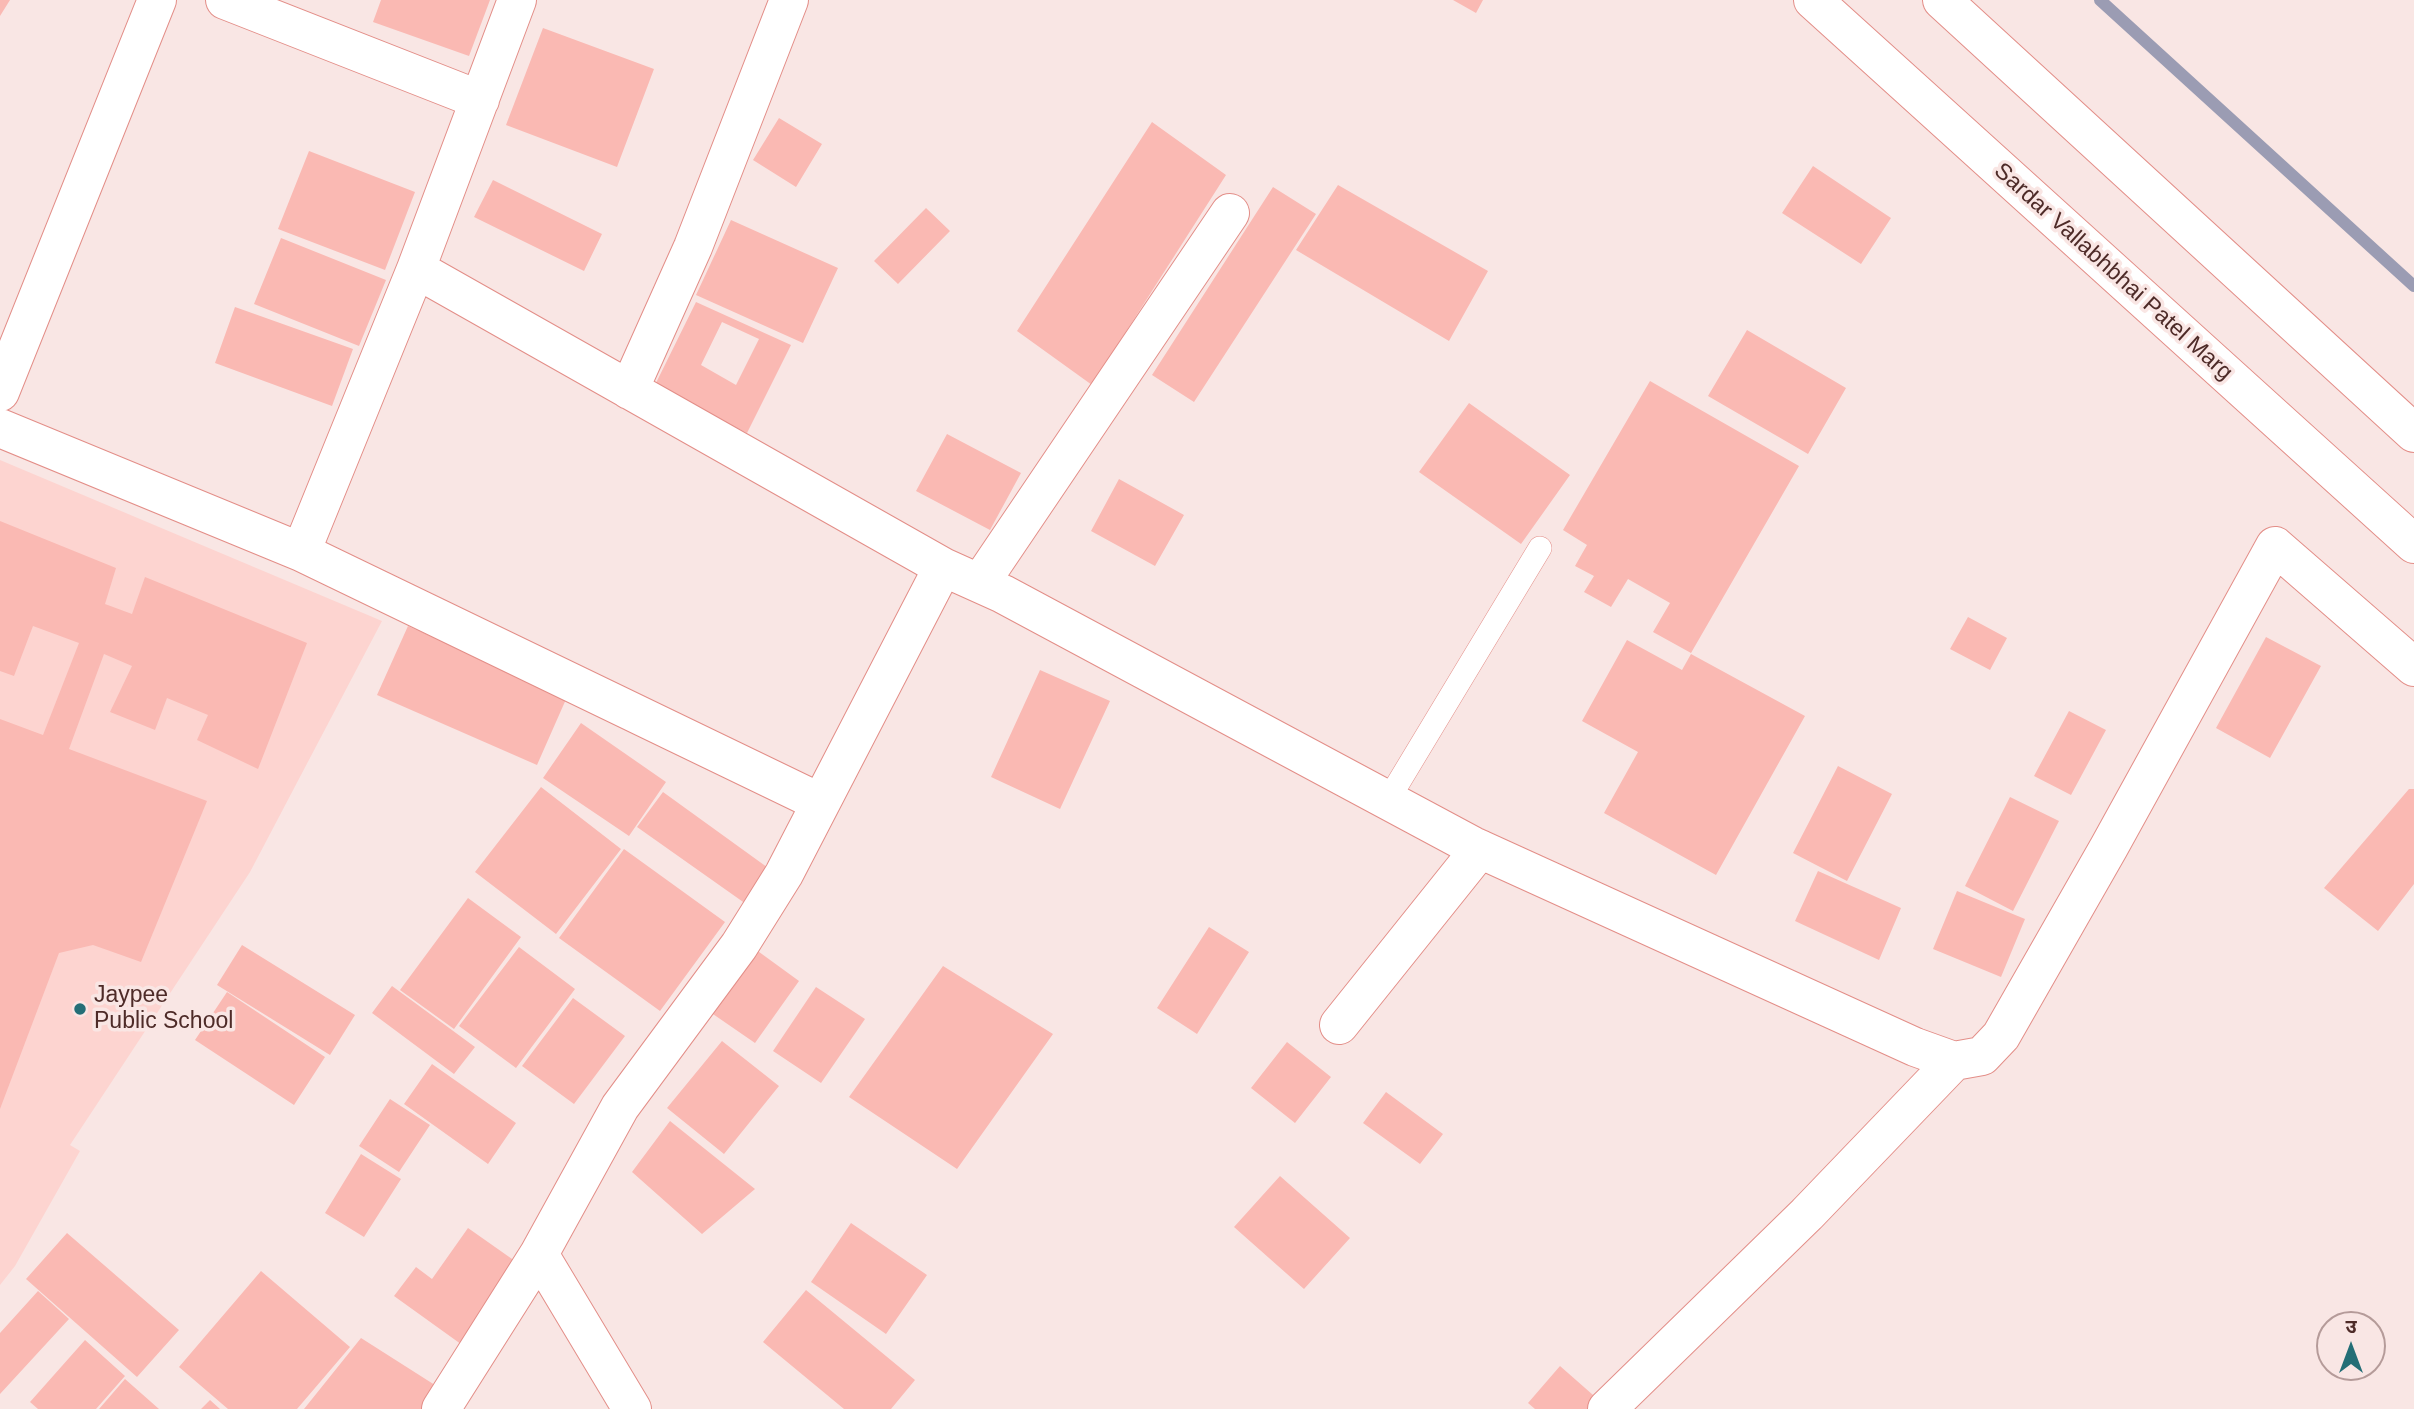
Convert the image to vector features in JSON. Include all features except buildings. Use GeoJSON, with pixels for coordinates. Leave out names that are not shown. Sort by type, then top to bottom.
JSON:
{"type":"FeatureCollection","features":[{"type":"Feature","properties":{"kind":"street"},"geometry":{"type":"LineString","coordinates":[[0,392],[157,0]]}},
{"type":"Feature","properties":{"kind":"street"},"geometry":{"type":"LineString","coordinates":[[225,0],[480,100]]}},
{"type":"Feature","properties":{"kind":"street"},"geometry":{"type":"LineString","coordinates":[[301,552],[416,269],[517,0]]}},
{"type":"Feature","properties":{"kind":"street"},"geometry":{"type":"LineString","coordinates":[[629,390],[693,247],[789,0]]}},
{"type":"Feature","properties":{"kind":"street","name":"Sardar Vallabhbhai Patel Marg"},"geometry":{"type":"LineString","coordinates":[[1813,0],[2414,544]]}},
{"type":"Feature","properties":{"kind":"street"},"geometry":{"type":"LineString","coordinates":[[1942,0],[2414,433]]}},
{"type":"Feature","properties":{"kind":"street"},"geometry":{"type":"LineString","coordinates":[[980,583],[1230,213]]}},
{"type":"Feature","properties":{"kind":"street"},"geometry":{"type":"LineString","coordinates":[[416,269],[943,567],[980,583],[1480,849],[1915,1047],[1954,1061],[1982,1056],[2001,1036],[2275,546],[2414,667]]}},
{"type":"Feature","properties":{"kind":"street"},"geometry":{"type":"LineString","coordinates":[[0,428],[301,552],[819,802]]}},
{"type":"Feature","properties":{"kind":"street"},"geometry":{"type":"LineString","coordinates":[[441,1409],[539,1254],[620,1107],[739,946],[783,874],[943,567]]}},
{"type":"Feature","properties":{"kind":"street"},"geometry":{"type":"LineString","coordinates":[[1339,1026],[1480,849]]}},
{"type":"Feature","properties":{"kind":"street"},"geometry":{"type":"LineString","coordinates":[[1606,1409],[1807,1214],[1954,1061]]}},
{"type":"Feature","properties":{"kind":"street"},"geometry":{"type":"LineString","coordinates":[[539,1254],[573,1316],[632,1409]]}},
{"type":"Feature","properties":{"kind":"lane"},"geometry":{"type":"LineString","coordinates":[[1388,800],[1541,548]]}},
{"type":"Feature","properties":{"kind":"shaded area","name":"Jaypee Public School"},"geometry":{"type":"Polygon","coordinates":[[[0,460],[382,621],[250,872],[70,1145],[80,1151],[15,1266],[0,1285],[0,460]]]}},
{"type":"Feature","properties":{"kind":"waterway"},"geometry":{"type":"LineString","coordinates":[[2100,0],[2414,286]]}},
{"type":"Feature","properties":{"kind":"place","name":"Jaypee Public School"},"geometry":{"type":"Point","coordinates":[80,1009]}}]}
